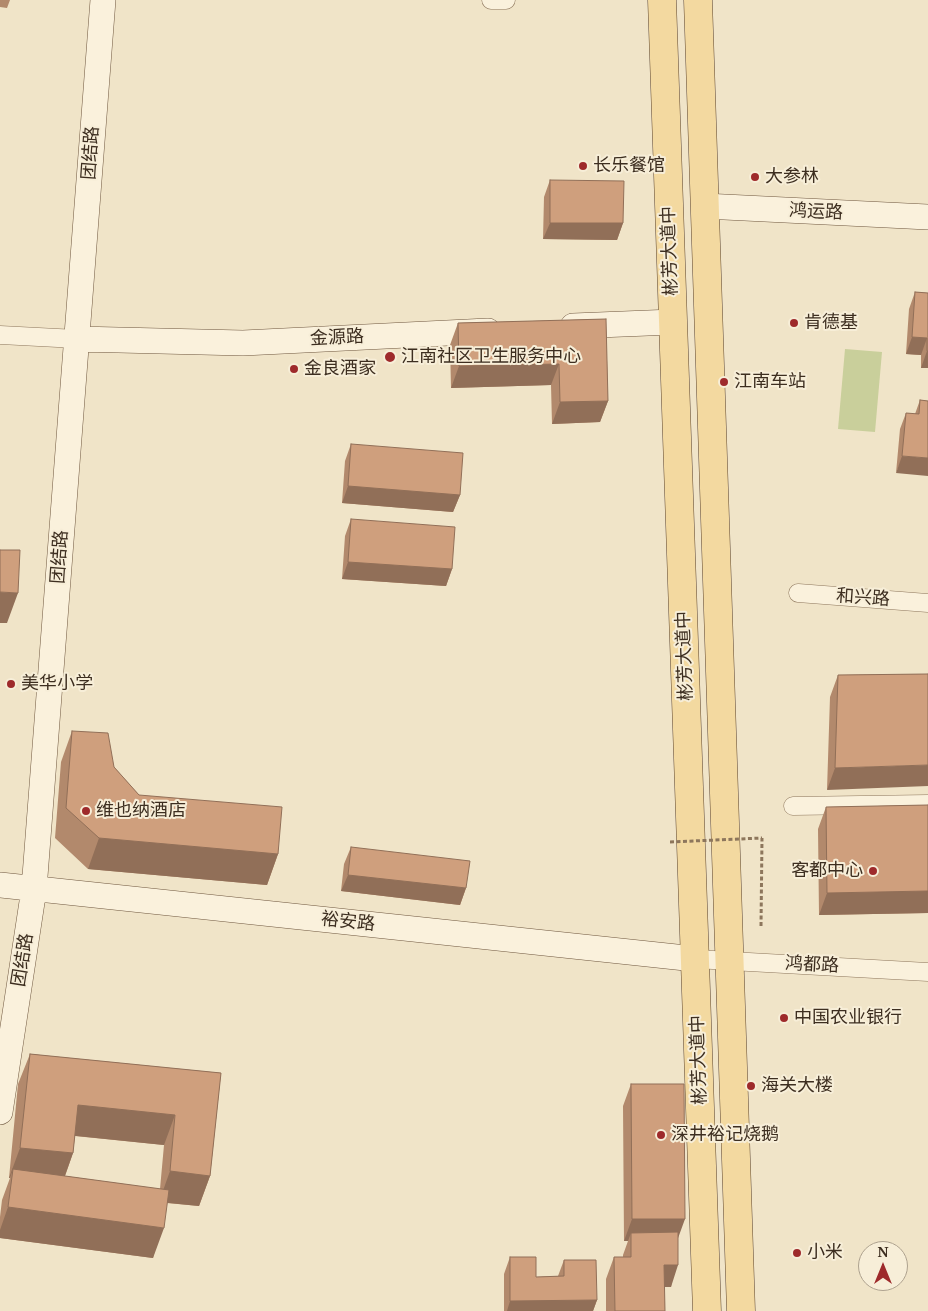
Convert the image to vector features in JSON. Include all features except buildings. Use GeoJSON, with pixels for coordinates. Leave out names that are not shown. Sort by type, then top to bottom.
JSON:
{"type":"FeatureCollection","features":[{"type":"Feature","properties":{"kind":"main road","name":"彬芳大道中"},"geometry":{"type":"LineString","coordinates":[[662,0],[708,1311]]}},
{"type":"Feature","properties":{"kind":"main road","name":"彬芳大道中"},"geometry":{"type":"LineString","coordinates":[[698,0],[741,1311]]}},
{"type":"Feature","properties":{"kind":"street","name":"团结路"},"geometry":{"type":"LineString","coordinates":[[0,1112],[34,889],[103,0]]}},
{"type":"Feature","properties":{"kind":"street"},"geometry":{"type":"LineString","coordinates":[[491,0],[506,0]]}},
{"type":"Feature","properties":{"kind":"street","name":"鸿运路"},"geometry":{"type":"LineString","coordinates":[[704,206],[928,218]]}},
{"type":"Feature","properties":{"kind":"street"},"geometry":{"type":"LineString","coordinates":[[556,327],[673,322]]}},
{"type":"Feature","properties":{"kind":"street","name":"金源路"},"geometry":{"type":"LineString","coordinates":[[0,335],[243,343],[507,330]]}},
{"type":"Feature","properties":{"kind":"street","name":"和兴路"},"geometry":{"type":"LineString","coordinates":[[798,593],[928,602]]}},
{"type":"Feature","properties":{"kind":"street"},"geometry":{"type":"LineString","coordinates":[[793,806],[928,804]]}},
{"type":"Feature","properties":{"kind":"street","name":"裕安路"},"geometry":{"type":"LineString","coordinates":[[0,885],[695,959]]}},
{"type":"Feature","properties":{"kind":"street","name":"鸿都路"},"geometry":{"type":"LineString","coordinates":[[695,959],[928,972]]}},
{"type":"Feature","properties":{"kind":"path"},"geometry":{"type":"LineString","coordinates":[[670,842],[762,838],[761,926]]}},
{"type":"Feature","properties":{"kind":"green space"},"geometry":{"type":"Polygon","coordinates":[[[845,349],[882,352],[875,432],[838,429],[845,349]]]}},
{"type":"Feature","properties":{"kind":"place","name":"长乐餐馆"},"geometry":{"type":"Point","coordinates":[583,166]}},
{"type":"Feature","properties":{"kind":"place","name":"大参林"},"geometry":{"type":"Point","coordinates":[755,177]}},
{"type":"Feature","properties":{"kind":"place","name":"肯德基"},"geometry":{"type":"Point","coordinates":[794,323]}},
{"type":"Feature","properties":{"kind":"place","name":"江南社区卫生服务中心"},"geometry":{"type":"Point","coordinates":[390,357]}},
{"type":"Feature","properties":{"kind":"place","name":"金良酒家"},"geometry":{"type":"Point","coordinates":[294,369]}},
{"type":"Feature","properties":{"kind":"place","name":"江南车站"},"geometry":{"type":"Point","coordinates":[724,382]}},
{"type":"Feature","properties":{"kind":"place","name":"美华小学"},"geometry":{"type":"Point","coordinates":[11,684]}},
{"type":"Feature","properties":{"kind":"place","name":"维也纳酒店"},"geometry":{"type":"Point","coordinates":[86,811]}},
{"type":"Feature","properties":{"kind":"place","name":"客都中心"},"geometry":{"type":"Point","coordinates":[873,871]}},
{"type":"Feature","properties":{"kind":"place","name":"中国农业银行"},"geometry":{"type":"Point","coordinates":[784,1018]}},
{"type":"Feature","properties":{"kind":"place","name":"海关大楼"},"geometry":{"type":"Point","coordinates":[751,1086]}},
{"type":"Feature","properties":{"kind":"place","name":"深井裕记烧鹅"},"geometry":{"type":"Point","coordinates":[661,1135]}},
{"type":"Feature","properties":{"kind":"place","name":"小米"},"geometry":{"type":"Point","coordinates":[797,1253]}}]}
